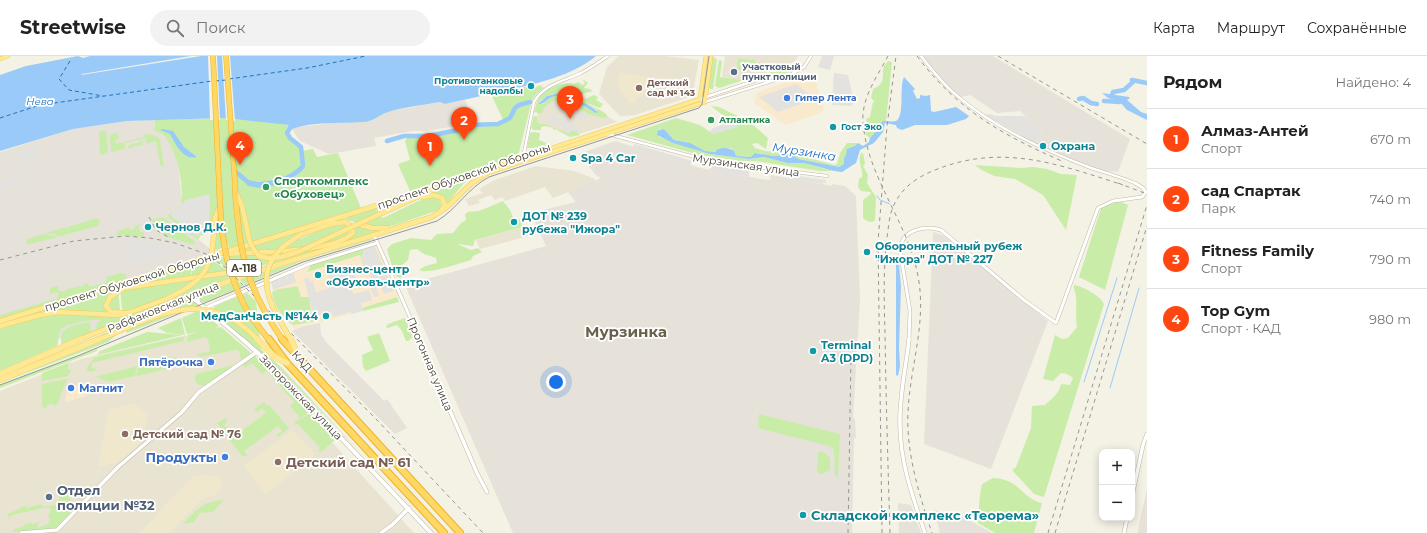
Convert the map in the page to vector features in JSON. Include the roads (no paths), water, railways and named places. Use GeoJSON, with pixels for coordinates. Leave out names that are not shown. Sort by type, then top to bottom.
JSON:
{"type":"FeatureCollection","features":[{"type":"Feature","properties":{"kind":"highway","name":"КАД"},"geometry":{"type":"LineString","coordinates":[[213,56],[221,234],[225,257],[235,289],[242,303],[259,329],[287,363],[444,533]]}},
{"type":"Feature","properties":{"kind":"highway","name":"КАД"},"geometry":{"type":"LineString","coordinates":[[226,56],[240,250],[249,282],[259,305],[269,321],[299,358],[460,533]]}},
{"type":"Feature","properties":{"kind":"main road"},"geometry":{"type":"LineString","coordinates":[[1,57],[8,56]]}},
{"type":"Feature","properties":{"kind":"main road"},"geometry":{"type":"LineString","coordinates":[[700,99],[706,56]]}},
{"type":"Feature","properties":{"kind":"main road"},"geometry":{"type":"LineString","coordinates":[[705,102],[711,56]]}},
{"type":"Feature","properties":{"kind":"main road","name":"проспект Обуховской Обороны"},"geometry":{"type":"LineString","coordinates":[[477,178],[578,138],[700,99]]}},
{"type":"Feature","properties":{"kind":"main road","name":"проспект Обуховской Обороны"},"geometry":{"type":"LineString","coordinates":[[0,321],[363,210],[468,175],[582,142],[705,102]]}},
{"type":"Feature","properties":{"kind":"main road"},"geometry":{"type":"LineString","coordinates":[[645,116],[649,120]]}},
{"type":"Feature","properties":{"kind":"main road"},"geometry":{"type":"LineString","coordinates":[[578,138],[582,142]]}},
{"type":"Feature","properties":{"kind":"main road"},"geometry":{"type":"LineString","coordinates":[[235,187],[241,204],[249,244],[253,251],[265,257],[279,257],[298,252],[468,175]]}},
{"type":"Feature","properties":{"kind":"main road","name":"Рабфаковская улица"},"geometry":{"type":"LineString","coordinates":[[0,374],[180,299],[274,266],[432,217],[443,212],[466,187],[477,178]]}},
{"type":"Feature","properties":{"kind":"main road"},"geometry":{"type":"LineString","coordinates":[[402,204],[422,197],[431,195],[438,196],[444,200],[444,205],[440,212],[432,217]]}},
{"type":"Feature","properties":{"kind":"main road"},"geometry":{"type":"LineString","coordinates":[[0,326],[40,315],[66,311],[111,315],[124,313],[178,294],[200,279],[211,262],[215,218],[220,204]]}},
{"type":"Feature","properties":{"kind":"main road"},"geometry":{"type":"LineString","coordinates":[[299,358],[294,344],[270,302],[266,291],[265,281],[267,268],[274,256],[286,245],[300,236],[332,224],[346,221],[377,229],[402,226]]}},
{"type":"Feature","properties":{"kind":"main road"},"geometry":{"type":"LineString","coordinates":[[203,259],[238,252],[310,249],[347,238],[352,232],[352,226],[348,223],[332,224]]}},
{"type":"Feature","properties":{"kind":"main road"},"geometry":{"type":"LineString","coordinates":[[124,313],[111,312],[106,306],[110,297],[124,288],[274,266]]}},
{"type":"Feature","properties":{"kind":"main road"},"geometry":{"type":"LineString","coordinates":[[0,380],[168,312],[190,309],[213,310],[236,320],[278,360],[287,363]]}},
{"type":"Feature","properties":{"kind":"street"},"geometry":{"type":"LineString","coordinates":[[523,159],[534,102],[537,96],[545,90],[583,73],[608,56]]}},
{"type":"Feature","properties":{"kind":"street","name":"проспект Обуховской Обороны"},"geometry":{"type":"LineString","coordinates":[[705,102],[791,74],[806,66],[810,56]]}},
{"type":"Feature","properties":{"kind":"street"},"geometry":{"type":"LineString","coordinates":[[921,56],[934,74],[946,86],[975,110],[992,121],[1044,149],[1100,171],[1134,182],[1145,188],[1146,192],[1142,197],[1102,204],[1098,208],[1056,323],[1040,313],[939,229],[930,227],[918,229],[907,235],[903,241],[899,253],[909,301],[910,328],[901,393],[900,438],[906,473],[925,533]]}},
{"type":"Feature","properties":{"kind":"street","name":"проспект Обуховской Обороны"},"geometry":{"type":"LineString","coordinates":[[700,99],[760,79],[791,74]]}},
{"type":"Feature","properties":{"kind":"street"},"geometry":{"type":"LineString","coordinates":[[700,99],[705,102]]}},
{"type":"Feature","properties":{"kind":"street"},"geometry":{"type":"LineString","coordinates":[[619,136],[621,129]]}},
{"type":"Feature","properties":{"kind":"street","name":"Мурзинская улица"},"geometry":{"type":"LineString","coordinates":[[606,134],[619,136],[710,162],[827,176]]}},
{"type":"Feature","properties":{"kind":"street","name":"Прогонная улица"},"geometry":{"type":"LineString","coordinates":[[374,235],[477,474],[487,492]]}},
{"type":"Feature","properties":{"kind":"street"},"geometry":{"type":"LineString","coordinates":[[205,308],[309,264],[378,243]]}},
{"type":"Feature","properties":{"kind":"street"},"geometry":{"type":"LineString","coordinates":[[180,299],[190,298],[198,302],[198,296],[206,290]]}},
{"type":"Feature","properties":{"kind":"street","name":"Запорожская улица"},"geometry":{"type":"LineString","coordinates":[[198,302],[275,368],[431,533]]}},
{"type":"Feature","properties":{"kind":"street"},"geometry":{"type":"LineString","coordinates":[[22,533],[57,530],[118,467],[181,413],[199,392],[257,352]]}},
{"type":"Feature","properties":{"kind":"street"},"geometry":{"type":"LineString","coordinates":[[1134,485],[1143,445],[1147,434]]}},
{"type":"Feature","properties":{"kind":"street"},"geometry":{"type":"LineString","coordinates":[[380,533],[392,525],[409,508]]}},
{"type":"Feature","properties":{"kind":"street"},"geometry":{"type":"LineString","coordinates":[[1124,533],[1126,521]]}},
{"type":"Feature","properties":{"kind":"water","name":"Нева"},"geometry":{"type":"Polygon","coordinates":[[[78,56],[83,58],[90,56],[596,56],[573,71],[546,81],[445,104],[440,102],[400,109],[388,112],[367,122],[318,124],[301,126],[292,129],[291,127],[288,127],[289,125],[225,118],[127,121],[73,129],[0,151],[0,75],[26,66],[78,56]]]}},
{"type":"Feature","properties":{"kind":"water"},"geometry":{"type":"Polygon","coordinates":[[[904,77],[915,89],[913,91],[917,99],[920,98],[920,95],[930,95],[931,111],[934,112],[956,107],[969,116],[966,119],[947,125],[915,125],[902,130],[897,128],[896,125],[885,123],[883,132],[874,143],[860,150],[856,163],[842,172],[804,163],[788,163],[764,157],[749,159],[710,154],[673,143],[657,135],[658,130],[664,129],[674,140],[690,143],[705,151],[716,152],[716,150],[721,148],[726,148],[733,150],[737,156],[751,157],[755,153],[774,156],[790,154],[799,159],[839,167],[844,164],[847,149],[858,143],[863,146],[869,142],[870,138],[878,129],[877,127],[883,121],[896,121],[899,118],[904,77]]]}},
{"type":"Feature","properties":{"kind":"water"},"geometry":{"type":"Polygon","coordinates":[[[559,93],[573,97],[598,112],[595,113],[576,101],[560,96],[555,96],[543,103],[538,104],[547,96],[559,93]]]}},
{"type":"Feature","properties":{"kind":"water"},"geometry":{"type":"Polygon","coordinates":[[[1102,93],[1129,97],[1130,98],[1127,100],[1141,112],[1147,114],[1147,120],[1127,110],[1120,102],[1108,98],[1102,93]]]}},
{"type":"Feature","properties":{"kind":"water"},"geometry":{"type":"Polygon","coordinates":[[[160,130],[173,131],[184,147],[197,157],[192,158],[184,154],[170,134],[160,130]]]}},
{"type":"Feature","properties":{"kind":"water"},"geometry":{"type":"Polygon","coordinates":[[[896,258],[899,264],[901,286],[899,348],[900,366],[898,376],[896,375],[896,258]]]}},
{"type":"Feature","properties":{"kind":"waterway","name":"Мурзинка"},"geometry":{"type":"LineString","coordinates":[[1104,101],[1120,102],[1112,95],[1113,92],[1124,90],[1133,82],[1132,80],[1147,83]]}},
{"type":"Feature","properties":{"kind":"waterway","name":"Мурзинка"},"geometry":{"type":"LineString","coordinates":[[1079,99],[1083,98],[1091,103],[1097,104]]}},
{"type":"Feature","properties":{"kind":"waterway","name":"Мурзинка"},"geometry":{"type":"LineString","coordinates":[[387,141],[404,136],[428,136],[463,129],[471,125],[498,124],[510,118],[515,108],[519,105],[530,102]]}},
{"type":"Feature","properties":{"kind":"waterway","name":"Мурзинка"},"geometry":{"type":"LineString","coordinates":[[271,183],[288,178],[300,170],[303,166],[301,147],[290,138],[287,133],[295,120]]}},
{"type":"Feature","properties":{"kind":"waterway"},"geometry":{"type":"LineString","coordinates":[[236,172],[250,184]]}},
{"type":"Feature","properties":{"kind":"waterway"},"geometry":{"type":"LineString","coordinates":[[249,183],[258,185],[271,183]]}},
{"type":"Feature","properties":{"kind":"waterway"},"geometry":{"type":"LineString","coordinates":[[877,196],[880,200],[890,204]]}},
{"type":"Feature","properties":{"kind":"waterway"},"geometry":{"type":"LineString","coordinates":[[1084,382],[1117,278]]}},
{"type":"Feature","properties":{"kind":"waterway"},"geometry":{"type":"LineString","coordinates":[[1110,388],[1139,288]]}},
{"type":"Feature","properties":{"kind":"tram line"},"geometry":{"type":"LineString","coordinates":[[0,385],[80,355],[303,262],[437,221],[451,211],[475,187],[489,177],[699,108],[702,104],[709,56]]}},
{"type":"Feature","properties":{"kind":"railway"},"geometry":{"type":"LineString","coordinates":[[882,187],[872,163],[866,143],[863,114],[867,96],[888,56]]}},
{"type":"Feature","properties":{"kind":"railway"},"geometry":{"type":"LineString","coordinates":[[882,187],[887,126],[896,56]]}},
{"type":"Feature","properties":{"kind":"railway"},"geometry":{"type":"LineString","coordinates":[[917,56],[948,92],[983,120],[1021,142],[1064,162]]}},
{"type":"Feature","properties":{"kind":"railway"},"geometry":{"type":"LineString","coordinates":[[998,56],[1147,144]]}},
{"type":"Feature","properties":{"kind":"railway"},"geometry":{"type":"LineString","coordinates":[[892,208],[900,194],[910,184],[928,173],[960,162],[984,158],[1007,157],[1053,164],[1123,185]]}},
{"type":"Feature","properties":{"kind":"railway"},"geometry":{"type":"LineString","coordinates":[[1118,183],[1147,194]]}},
{"type":"Feature","properties":{"kind":"railway"},"geometry":{"type":"LineString","coordinates":[[882,187],[878,242],[882,533]]}},
{"type":"Feature","properties":{"kind":"railway"},"geometry":{"type":"LineString","coordinates":[[882,187],[892,208]]}},
{"type":"Feature","properties":{"kind":"railway"},"geometry":{"type":"LineString","coordinates":[[1048,533],[1147,205]]}},
{"type":"Feature","properties":{"kind":"railway"},"geometry":{"type":"LineString","coordinates":[[890,533],[884,307],[886,243],[892,208]]}},
{"type":"Feature","properties":{"kind":"railway"},"geometry":{"type":"LineString","coordinates":[[892,208],[906,237],[918,276],[921,311],[909,395],[908,427],[914,473],[932,533]]}},
{"type":"Feature","properties":{"kind":"railway"},"geometry":{"type":"LineString","coordinates":[[149,217],[156,230],[170,238]]}},
{"type":"Feature","properties":{"kind":"railway"},"geometry":{"type":"LineString","coordinates":[[1055,533],[1147,226]]}},
{"type":"Feature","properties":{"kind":"railway"},"geometry":{"type":"LineString","coordinates":[[0,260],[74,241],[125,236],[150,238],[175,243],[206,254],[226,268],[283,325],[377,420],[483,533]]}},
{"type":"Feature","properties":{"kind":"railway"},"geometry":{"type":"LineString","coordinates":[[848,533],[851,355]]}},
{"type":"Feature","properties":{"kind":"place","name":"Участковый пункт полиции"},"geometry":{"type":"Point","coordinates":[734,72]}},
{"type":"Feature","properties":{"kind":"place","name":"Противотанковые надолбы"},"geometry":{"type":"Point","coordinates":[531,86]}},
{"type":"Feature","properties":{"kind":"place","name":"Детский сад № 143"},"geometry":{"type":"Point","coordinates":[639,88]}},
{"type":"Feature","properties":{"kind":"place","name":"Гипер Лента"},"geometry":{"type":"Point","coordinates":[787,98]}},
{"type":"Feature","properties":{"kind":"place","name":"Fitness Family"},"geometry":{"type":"Point","coordinates":[570,119]}},
{"type":"Feature","properties":{"kind":"place","name":"Атлантика"},"geometry":{"type":"Point","coordinates":[711,120]}},
{"type":"Feature","properties":{"kind":"place","name":"Гост Эко"},"geometry":{"type":"Point","coordinates":[833,127]}},
{"type":"Feature","properties":{"kind":"place","name":"сад Спартак"},"geometry":{"type":"Point","coordinates":[464,140]}},
{"type":"Feature","properties":{"kind":"place","name":"Охрана"},"geometry":{"type":"Point","coordinates":[1043,146]}},
{"type":"Feature","properties":{"kind":"place","name":"Spa 4 Car"},"geometry":{"type":"Point","coordinates":[573,158]}},
{"type":"Feature","properties":{"kind":"place","name":"Top Gym"},"geometry":{"type":"Point","coordinates":[240,165]}},
{"type":"Feature","properties":{"kind":"place","name":"Алмаз-Антей"},"geometry":{"type":"Point","coordinates":[430,166]}},
{"type":"Feature","properties":{"kind":"place","name":"Спорткомплекс «Обуховец»"},"geometry":{"type":"Point","coordinates":[266,187]}},
{"type":"Feature","properties":{"kind":"place","name":"ДОТ № 239 рубежа \"Ижора\""},"geometry":{"type":"Point","coordinates":[514,222]}},
{"type":"Feature","properties":{"kind":"place","name":"Чернов Д.К."},"geometry":{"type":"Point","coordinates":[148,227]}},
{"type":"Feature","properties":{"kind":"place","name":"Оборонительный рубеж \"Ижора\" ДОТ № 227"},"geometry":{"type":"Point","coordinates":[867,252]}},
{"type":"Feature","properties":{"kind":"place","name":"Бизнес-центр «Обуховъ-центр»"},"geometry":{"type":"Point","coordinates":[318,275]}},
{"type":"Feature","properties":{"kind":"place","name":"МедСанЧасть №144"},"geometry":{"type":"Point","coordinates":[326,316]}},
{"type":"Feature","properties":{"kind":"place","name":"Terminal A3 (DPD)"},"geometry":{"type":"Point","coordinates":[813,351]}},
{"type":"Feature","properties":{"kind":"place","name":"Пятёрочка"},"geometry":{"type":"Point","coordinates":[211,362]}},
{"type":"Feature","properties":{"kind":"place","name":"Магнит"},"geometry":{"type":"Point","coordinates":[71,388]}},
{"type":"Feature","properties":{"kind":"place","name":"Детский сад № 76"},"geometry":{"type":"Point","coordinates":[125,434]}},
{"type":"Feature","properties":{"kind":"place","name":"Продукты"},"geometry":{"type":"Point","coordinates":[225,457]}},
{"type":"Feature","properties":{"kind":"place","name":"Детский сад № 61"},"geometry":{"type":"Point","coordinates":[278,462]}},
{"type":"Feature","properties":{"kind":"place","name":"Отдел полиции №32"},"geometry":{"type":"Point","coordinates":[49,497]}},
{"type":"Feature","properties":{"kind":"place","name":"Складской комплекс «Теорема»"},"geometry":{"type":"Point","coordinates":[803,515]}},
{"type":"Feature","properties":{"kind":"district","name":"Мурзинка"},"geometry":{"type":"Point","coordinates":[626,332]}}]}
